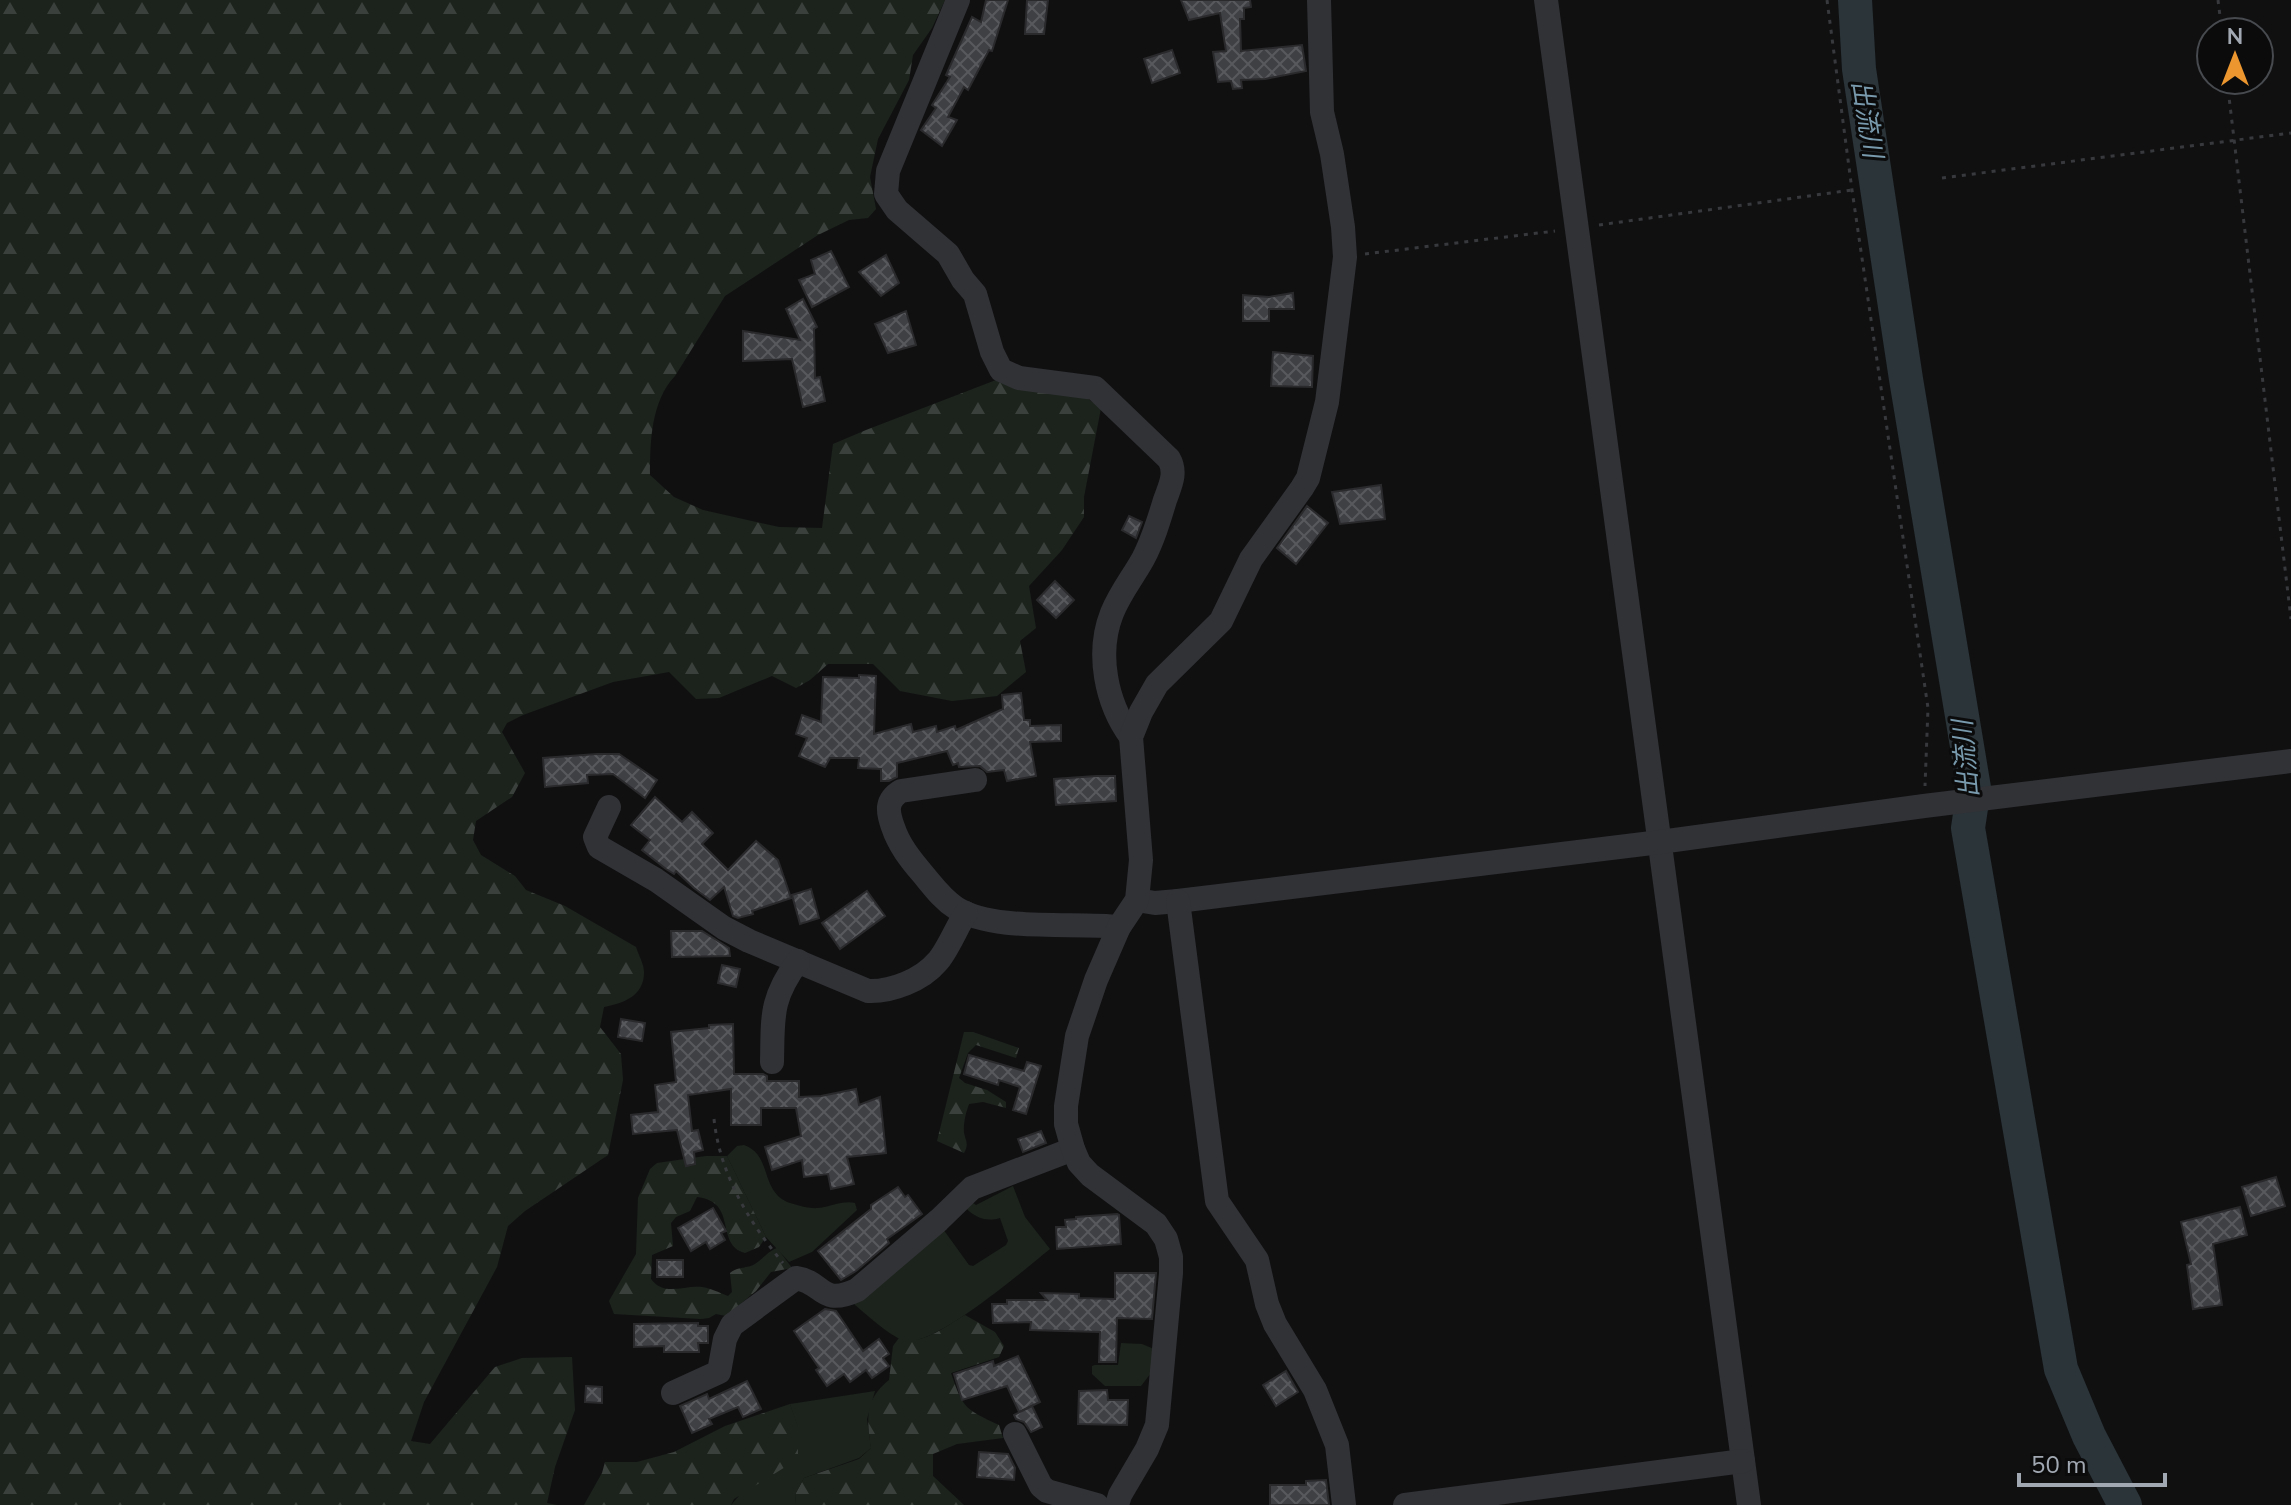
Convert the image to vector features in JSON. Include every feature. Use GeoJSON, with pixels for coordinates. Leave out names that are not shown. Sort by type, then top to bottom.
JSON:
{"type":"FeatureCollection","features":[{"type":"Feature","properties":{"kind":"street"},"geometry":{"type":"LineString","coordinates":[[958,0],[888,171],[886,194],[897,210],[948,254],[975,294],[992,352],[1001,370],[1019,378],[1095,388],[1173,466],[1171,482],[1144,557],[1112,614],[1106,638],[1107,682],[1119,717],[1131,737],[1141,860],[1137,900],[1119,927],[1096,980],[1077,1036],[1066,1106],[1066,1124],[1079,1163],[1090,1175],[1156,1224],[1166,1239],[1171,1257],[1157,1425],[1153,1439],[1117,1505]]}},
{"type":"Feature","properties":{"kind":"street"},"geometry":{"type":"LineString","coordinates":[[1131,737],[1157,684],[1221,621],[1251,559],[1308,478],[1327,402],[1345,257],[1332,154],[1322,112],[1319,0]]}},
{"type":"Feature","properties":{"kind":"street"},"geometry":{"type":"LineString","coordinates":[[1546,0],[1749,1505]]}},
{"type":"Feature","properties":{"kind":"street"},"geometry":{"type":"LineString","coordinates":[[1137,900],[1155,903],[1178,901],[2291,761]]}},
{"type":"Feature","properties":{"kind":"street"},"geometry":{"type":"LineString","coordinates":[[975,780],[901,791],[892,796],[888,805],[896,838],[941,897],[958,910],[996,921],[1119,927]]}},
{"type":"Feature","properties":{"kind":"street"},"geometry":{"type":"LineString","coordinates":[[609,807],[595,837],[599,847],[675,891],[724,928],[868,991],[890,989],[917,977],[938,962],[966,913]]}},
{"type":"Feature","properties":{"kind":"street"},"geometry":{"type":"LineString","coordinates":[[1178,901],[1217,1201],[1257,1260],[1275,1324],[1315,1390],[1337,1445],[1344,1505]]}},
{"type":"Feature","properties":{"kind":"street"},"geometry":{"type":"LineString","coordinates":[[772,1062],[775,1000],[798,961]]}},
{"type":"Feature","properties":{"kind":"street"},"geometry":{"type":"LineString","coordinates":[[673,1393],[719,1372],[725,1339],[732,1325],[796,1278],[805,1279],[822,1293],[833,1296],[857,1290],[972,1188],[1073,1149]]}},
{"type":"Feature","properties":{"kind":"street"},"geometry":{"type":"LineString","coordinates":[[1015,1434],[1041,1486],[1047,1491],[1097,1505]]}},
{"type":"Feature","properties":{"kind":"street"},"geometry":{"type":"LineString","coordinates":[[1405,1505],[1743,1461]]}},
{"type":"Feature","properties":{"kind":"path"},"geometry":{"type":"LineString","coordinates":[[1827,0],[1928,708],[1929,805]]}},
{"type":"Feature","properties":{"kind":"path"},"geometry":{"type":"LineString","coordinates":[[2229,96],[2291,619]]}},
{"type":"Feature","properties":{"kind":"path"},"geometry":{"type":"LineString","coordinates":[[1942,178],[2291,133]]}},
{"type":"Feature","properties":{"kind":"path"},"geometry":{"type":"LineString","coordinates":[[714,1119],[723,1162],[746,1215],[796,1278]]}},
{"type":"Feature","properties":{"kind":"green space"},"geometry":{"type":"Polygon","coordinates":[[[0,0],[945,0],[932,28],[913,55],[909,80],[878,139],[870,177],[876,209],[868,218],[849,220],[818,235],[725,296],[661,397],[652,436],[650,475],[674,497],[703,510],[779,527],[822,528],[833,444],[996,380],[1072,388],[1101,408],[1084,497],[1084,517],[1062,550],[1029,586],[1036,628],[1020,641],[1026,672],[997,696],[952,701],[900,691],[873,664],[828,664],[796,688],[772,676],[719,698],[696,699],[669,672],[613,682],[523,715],[507,723],[502,732],[525,773],[512,797],[476,821],[473,840],[481,855],[515,876],[526,890],[565,906],[636,947],[644,969],[643,980],[632,997],[604,1007],[600,1027],[621,1054],[623,1080],[608,1155],[508,1226],[497,1267],[424,1402],[411,1441],[430,1444],[495,1367],[522,1358],[572,1357],[575,1410],[555,1467],[547,1503],[557,1505],[0,1505],[0,0]]]}},
{"type":"Feature","properties":{"kind":"green space"},"geometry":{"type":"Polygon","coordinates":[[[964,1032],[973,1032],[1019,1048],[1016,1058],[976,1045],[968,1053],[959,1078],[1006,1102],[1006,1108],[983,1102],[969,1104],[964,1126],[967,1145],[964,1153],[937,1141],[964,1032]]]}},
{"type":"Feature","properties":{"kind":"green space"},"geometry":{"type":"Polygon","coordinates":[[[744,1145],[759,1156],[773,1189],[787,1202],[814,1208],[850,1202],[855,1203],[857,1210],[812,1252],[789,1262],[766,1237],[727,1156],[737,1146],[744,1145]]]}},
{"type":"Feature","properties":{"kind":"green space"},"geometry":{"type":"Polygon","coordinates":[[[727,1156],[766,1237],[759,1247],[745,1253],[736,1248],[730,1241],[718,1207],[710,1200],[697,1197],[690,1211],[676,1217],[671,1223],[673,1246],[652,1255],[651,1279],[662,1288],[702,1287],[728,1296],[732,1292],[730,1273],[755,1264],[770,1251],[777,1248],[792,1268],[771,1272],[756,1291],[726,1316],[716,1314],[701,1319],[614,1314],[609,1301],[636,1254],[638,1198],[650,1169],[657,1163],[727,1156]]]}},
{"type":"Feature","properties":{"kind":"green space"},"geometry":{"type":"Polygon","coordinates":[[[1013,1186],[1025,1217],[1050,1249],[1001,1288],[957,1320],[919,1340],[899,1339],[855,1305],[853,1302],[943,1229],[969,1265],[973,1266],[1006,1245],[1008,1241],[1000,1218],[981,1218],[965,1207],[970,1201],[976,1205],[1013,1186]]]}},
{"type":"Feature","properties":{"kind":"green space"},"geometry":{"type":"Polygon","coordinates":[[[965,1315],[995,1332],[1004,1346],[999,1357],[951,1373],[962,1401],[979,1415],[999,1425],[1003,1438],[957,1444],[933,1454],[933,1476],[964,1505],[795,1505],[796,1493],[804,1478],[859,1459],[871,1448],[871,1403],[889,1380],[893,1346],[899,1338],[925,1338],[965,1315]]]}},
{"type":"Feature","properties":{"kind":"green space"},"geometry":{"type":"Polygon","coordinates":[[[1121,1343],[1142,1344],[1154,1349],[1151,1373],[1141,1386],[1105,1386],[1092,1374],[1092,1366],[1118,1365],[1121,1343]]]}},
{"type":"Feature","properties":{"kind":"green space"},"geometry":{"type":"Polygon","coordinates":[[[875,1391],[867,1419],[871,1448],[859,1458],[804,1478],[796,1493],[795,1505],[731,1505],[798,1428],[790,1404],[875,1391]]]}},
{"type":"Feature","properties":{"kind":"green space"},"geometry":{"type":"Polygon","coordinates":[[[790,1404],[798,1427],[798,1459],[734,1499],[731,1505],[584,1505],[605,1462],[637,1462],[674,1452],[725,1426],[790,1404]]]}},
{"type":"Feature","properties":{"kind":"building"},"geometry":{"type":"Polygon","coordinates":[[[986,0],[1008,0],[992,51],[989,50],[968,90],[964,87],[948,117],[957,120],[942,146],[921,130],[936,108],[932,105],[950,77],[946,75],[972,17],[981,22],[986,0]]]}},
{"type":"Feature","properties":{"kind":"building"},"geometry":{"type":"Polygon","coordinates":[[[1027,0],[1048,0],[1044,34],[1025,34],[1027,0]]]}},
{"type":"Feature","properties":{"kind":"building"},"geometry":{"type":"Polygon","coordinates":[[[1181,0],[1250,0],[1251,7],[1244,8],[1244,19],[1240,19],[1241,51],[1302,45],[1306,71],[1241,80],[1242,88],[1233,89],[1231,81],[1218,82],[1213,52],[1226,51],[1220,13],[1189,20],[1181,0]]]}},
{"type":"Feature","properties":{"kind":"building"},"geometry":{"type":"Polygon","coordinates":[[[1172,50],[1180,73],[1152,83],[1144,59],[1172,50]]]}},
{"type":"Feature","properties":{"kind":"building"},"geometry":{"type":"Polygon","coordinates":[[[831,251],[849,287],[812,307],[799,280],[815,274],[811,260],[831,251]]]}},
{"type":"Feature","properties":{"kind":"building"},"geometry":{"type":"Polygon","coordinates":[[[886,255],[899,283],[881,296],[859,272],[886,255]]]}},
{"type":"Feature","properties":{"kind":"building"},"geometry":{"type":"Polygon","coordinates":[[[1293,293],[1294,309],[1269,309],[1269,321],[1243,321],[1243,295],[1269,297],[1293,293]]]}},
{"type":"Feature","properties":{"kind":"building"},"geometry":{"type":"Polygon","coordinates":[[[803,299],[817,327],[814,329],[815,378],[820,377],[825,401],[803,407],[792,359],[743,361],[743,331],[800,340],[786,309],[803,299]]]}},
{"type":"Feature","properties":{"kind":"building"},"geometry":{"type":"Polygon","coordinates":[[[906,311],[916,345],[888,353],[875,324],[906,311]]]}},
{"type":"Feature","properties":{"kind":"building"},"geometry":{"type":"Polygon","coordinates":[[[1273,352],[1313,356],[1312,387],[1271,386],[1273,352]]]}},
{"type":"Feature","properties":{"kind":"building"},"geometry":{"type":"Polygon","coordinates":[[[1381,485],[1385,519],[1340,524],[1332,492],[1381,485]]]}},
{"type":"Feature","properties":{"kind":"building"},"geometry":{"type":"Polygon","coordinates":[[[1307,506],[1328,523],[1296,564],[1277,548],[1307,506]]]}},
{"type":"Feature","properties":{"kind":"building"},"geometry":{"type":"Polygon","coordinates":[[[1129,516],[1142,522],[1136,538],[1122,530],[1129,516]]]}},
{"type":"Feature","properties":{"kind":"building"},"geometry":{"type":"Polygon","coordinates":[[[1055,581],[1074,600],[1056,618],[1037,600],[1055,581]]]}},
{"type":"Feature","properties":{"kind":"building"},"geometry":{"type":"Polygon","coordinates":[[[859,675],[876,676],[874,734],[911,724],[913,732],[936,726],[937,732],[955,726],[956,730],[1003,709],[1002,695],[1021,693],[1024,720],[1030,720],[1030,726],[1061,725],[1061,741],[1030,742],[1036,776],[1007,781],[1004,770],[987,772],[980,766],[953,765],[947,751],[897,763],[897,777],[889,781],[881,781],[881,769],[858,768],[859,758],[830,758],[825,767],[799,756],[807,738],[796,734],[802,715],[821,722],[823,677],[859,678],[859,675]]]}},
{"type":"Feature","properties":{"kind":"building"},"geometry":{"type":"Polygon","coordinates":[[[619,754],[657,780],[645,798],[613,774],[587,775],[588,783],[545,787],[543,758],[619,754]]]}},
{"type":"Feature","properties":{"kind":"building"},"geometry":{"type":"Polygon","coordinates":[[[1115,776],[1116,801],[1056,805],[1054,779],[1115,776]]]}},
{"type":"Feature","properties":{"kind":"building"},"geometry":{"type":"Polygon","coordinates":[[[655,797],[682,822],[692,812],[713,833],[702,844],[728,870],[756,841],[778,860],[791,898],[738,918],[733,916],[724,887],[710,900],[676,871],[674,874],[666,869],[642,850],[650,840],[631,825],[655,797]]]}},
{"type":"Feature","properties":{"kind":"building"},"geometry":{"type":"Polygon","coordinates":[[[811,889],[819,918],[800,924],[792,895],[811,889]]]}},
{"type":"Feature","properties":{"kind":"building"},"geometry":{"type":"Polygon","coordinates":[[[867,891],[885,916],[840,949],[822,923],[867,891]]]}},
{"type":"Feature","properties":{"kind":"building"},"geometry":{"type":"Polygon","coordinates":[[[671,931],[702,931],[729,948],[730,956],[672,957],[671,931]]]}},
{"type":"Feature","properties":{"kind":"building"},"geometry":{"type":"Polygon","coordinates":[[[722,965],[740,969],[736,987],[718,983],[722,965]]]}},
{"type":"Feature","properties":{"kind":"building"},"geometry":{"type":"Polygon","coordinates":[[[621,1019],[645,1023],[642,1041],[618,1037],[621,1019]]]}},
{"type":"Feature","properties":{"kind":"building"},"geometry":{"type":"Polygon","coordinates":[[[733,1024],[734,1074],[763,1074],[767,1076],[767,1081],[799,1081],[799,1097],[856,1089],[859,1105],[880,1097],[886,1153],[847,1157],[854,1184],[831,1189],[828,1174],[804,1177],[802,1160],[772,1170],[765,1147],[801,1136],[796,1108],[761,1108],[761,1125],[731,1125],[731,1089],[688,1095],[692,1131],[698,1130],[703,1150],[694,1152],[695,1164],[686,1166],[677,1130],[633,1134],[631,1115],[658,1112],[655,1085],[676,1082],[671,1032],[733,1024]]]}},
{"type":"Feature","properties":{"kind":"building"},"geometry":{"type":"Polygon","coordinates":[[[969,1055],[1024,1071],[1027,1062],[1041,1066],[1026,1114],[1013,1110],[1020,1087],[999,1080],[998,1085],[964,1074],[969,1055]]]}},
{"type":"Feature","properties":{"kind":"building"},"geometry":{"type":"Polygon","coordinates":[[[1041,1131],[1046,1143],[1023,1152],[1018,1139],[1041,1131]]]}},
{"type":"Feature","properties":{"kind":"building"},"geometry":{"type":"Polygon","coordinates":[[[2276,1177],[2285,1206],[2251,1216],[2242,1187],[2276,1177]]]}},
{"type":"Feature","properties":{"kind":"building"},"geometry":{"type":"Polygon","coordinates":[[[898,1187],[922,1214],[887,1239],[889,1243],[841,1280],[818,1251],[871,1209],[871,1205],[898,1187]]]}},
{"type":"Feature","properties":{"kind":"building"},"geometry":{"type":"Polygon","coordinates":[[[2240,1207],[2247,1235],[2213,1244],[2222,1305],[2193,1309],[2187,1265],[2191,1264],[2181,1222],[2240,1207]]]}},
{"type":"Feature","properties":{"kind":"building"},"geometry":{"type":"Polygon","coordinates":[[[713,1208],[726,1231],[721,1233],[725,1240],[710,1249],[706,1242],[691,1251],[678,1228],[713,1208]]]}},
{"type":"Feature","properties":{"kind":"building"},"geometry":{"type":"Polygon","coordinates":[[[1117,1214],[1121,1244],[1057,1249],[1056,1227],[1066,1227],[1065,1220],[1117,1214]]]}},
{"type":"Feature","properties":{"kind":"building"},"geometry":{"type":"Polygon","coordinates":[[[657,1260],[683,1260],[683,1277],[657,1277],[657,1260]]]}},
{"type":"Feature","properties":{"kind":"building"},"geometry":{"type":"Polygon","coordinates":[[[1115,1273],[1156,1273],[1152,1319],[1117,1318],[1116,1362],[1099,1362],[1100,1332],[1030,1330],[1031,1322],[993,1323],[992,1304],[1007,1304],[1007,1300],[1047,1300],[1041,1293],[1115,1299],[1115,1273]]]}},
{"type":"Feature","properties":{"kind":"building"},"geometry":{"type":"Polygon","coordinates":[[[825,1309],[836,1311],[863,1351],[879,1339],[889,1354],[883,1358],[889,1366],[872,1378],[866,1370],[850,1382],[844,1374],[827,1386],[816,1370],[819,1368],[794,1331],[825,1309]]]}},
{"type":"Feature","properties":{"kind":"building"},"geometry":{"type":"Polygon","coordinates":[[[698,1323],[698,1326],[708,1326],[708,1343],[698,1343],[699,1352],[664,1352],[664,1346],[634,1347],[634,1324],[698,1323]]]}},
{"type":"Feature","properties":{"kind":"building"},"geometry":{"type":"Polygon","coordinates":[[[1018,1356],[1040,1402],[1019,1412],[1007,1386],[962,1400],[954,1374],[993,1361],[994,1366],[1018,1356]]]}},
{"type":"Feature","properties":{"kind":"building"},"geometry":{"type":"Polygon","coordinates":[[[1286,1371],[1298,1392],[1276,1406],[1263,1385],[1286,1371]]]}},
{"type":"Feature","properties":{"kind":"building"},"geometry":{"type":"Polygon","coordinates":[[[747,1381],[761,1409],[743,1417],[738,1407],[709,1419],[712,1424],[692,1433],[680,1406],[707,1394],[709,1399],[747,1381]]]}},
{"type":"Feature","properties":{"kind":"building"},"geometry":{"type":"Polygon","coordinates":[[[586,1386],[602,1387],[602,1403],[585,1402],[586,1386]]]}},
{"type":"Feature","properties":{"kind":"building"},"geometry":{"type":"Polygon","coordinates":[[[1107,1390],[1108,1400],[1128,1400],[1127,1425],[1078,1424],[1079,1391],[1107,1390]]]}},
{"type":"Feature","properties":{"kind":"building"},"geometry":{"type":"Polygon","coordinates":[[[1032,1406],[1042,1427],[1031,1432],[1014,1415],[1032,1406]]]}},
{"type":"Feature","properties":{"kind":"building"},"geometry":{"type":"Polygon","coordinates":[[[979,1452],[1008,1454],[1015,1468],[1014,1480],[977,1477],[979,1452]]]}},
{"type":"Feature","properties":{"kind":"building"},"geometry":{"type":"Polygon","coordinates":[[[1326,1480],[1329,1505],[1270,1505],[1270,1485],[1306,1485],[1306,1481],[1326,1480]]]}},
{"type":"Feature","properties":{"kind":"waterway","name":"出流川"},"geometry":{"type":"LineString","coordinates":[[1855,0],[1859,69],[1906,379],[1974,788],[1968,828],[2061,1369],[2089,1436],[2125,1505]]}}]}
